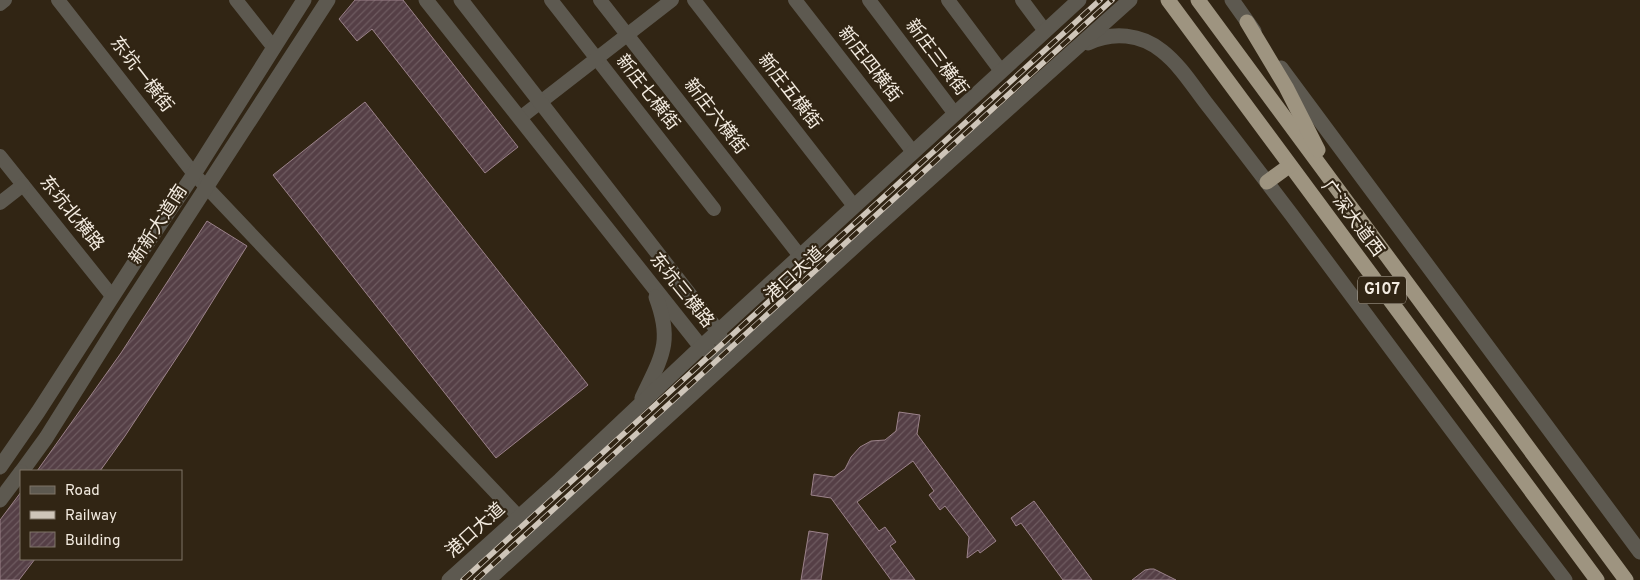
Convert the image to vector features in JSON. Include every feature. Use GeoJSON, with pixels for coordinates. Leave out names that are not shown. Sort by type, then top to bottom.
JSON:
{"type":"FeatureCollection","features":[{"type":"Feature","properties":{"kind":"highway","name":"广深大道西"},"geometry":{"type":"LineString","coordinates":[[1168,0],[1597,580]]}},
{"type":"Feature","properties":{"kind":"highway","name":"广深大道西"},"geometry":{"type":"LineString","coordinates":[[1198,0],[1626,580]]}},
{"type":"Feature","properties":{"kind":"highway"},"geometry":{"type":"LineString","coordinates":[[1246,22],[1286,87],[1339,189]]}},
{"type":"Feature","properties":{"kind":"highway"},"geometry":{"type":"LineString","coordinates":[[1267,182],[1289,166]]}},
{"type":"Feature","properties":{"kind":"street"},"geometry":{"type":"LineString","coordinates":[[0,4],[5,0]]}},
{"type":"Feature","properties":{"kind":"street","name":"东坑一横街"},"geometry":{"type":"LineString","coordinates":[[58,0],[194,174],[519,517]]}},
{"type":"Feature","properties":{"kind":"street"},"geometry":{"type":"LineString","coordinates":[[236,0],[274,48]]}},
{"type":"Feature","properties":{"kind":"street","name":"新新大道南"},"geometry":{"type":"LineString","coordinates":[[0,468],[194,174],[304,0]]}},
{"type":"Feature","properties":{"kind":"street","name":"新新大道南"},"geometry":{"type":"LineString","coordinates":[[23,470],[46,438],[328,0]]}},
{"type":"Feature","properties":{"kind":"street","name":"东坑三横路"},"geometry":{"type":"LineString","coordinates":[[426,0],[701,347],[729,360]]}},
{"type":"Feature","properties":{"kind":"street","name":"东坑三横路"},"geometry":{"type":"LineString","coordinates":[[461,0],[718,331],[729,360]]}},
{"type":"Feature","properties":{"kind":"street","name":"新庄七横街"},"geometry":{"type":"LineString","coordinates":[[551,0],[714,209]]}},
{"type":"Feature","properties":{"kind":"street","name":"新庄六横街"},"geometry":{"type":"LineString","coordinates":[[600,0],[800,256]]}},
{"type":"Feature","properties":{"kind":"street"},"geometry":{"type":"LineString","coordinates":[[520,118],[672,0]]}},
{"type":"Feature","properties":{"kind":"street","name":"新庄五横街"},"geometry":{"type":"LineString","coordinates":[[694,0],[854,206]]}},
{"type":"Feature","properties":{"kind":"street","name":"新庄四横街"},"geometry":{"type":"LineString","coordinates":[[795,0],[913,152]]}},
{"type":"Feature","properties":{"kind":"street","name":"新庄三横街"},"geometry":{"type":"LineString","coordinates":[[870,0],[955,114]]}},
{"type":"Feature","properties":{"kind":"street"},"geometry":{"type":"LineString","coordinates":[[948,0],[1001,71]]}},
{"type":"Feature","properties":{"kind":"street"},"geometry":{"type":"LineString","coordinates":[[1022,0],[1045,31]]}},
{"type":"Feature","properties":{"kind":"street","name":"港口大道"},"geometry":{"type":"LineString","coordinates":[[488,580],[729,360],[1130,0]]}},
{"type":"Feature","properties":{"kind":"street"},"geometry":{"type":"LineString","coordinates":[[1232,0],[1246,22],[1640,552]]}},
{"type":"Feature","properties":{"kind":"street","name":"港口大道"},"geometry":{"type":"LineString","coordinates":[[449,580],[1076,2]]}},
{"type":"Feature","properties":{"kind":"street"},"geometry":{"type":"LineString","coordinates":[[1080,46],[1100,37],[1114,35],[1132,37],[1149,42],[1164,52],[1181,71],[1267,182],[1565,580]]}},
{"type":"Feature","properties":{"kind":"street","name":"东坑北横路"},"geometry":{"type":"LineString","coordinates":[[0,156],[112,296]]}},
{"type":"Feature","properties":{"kind":"street"},"geometry":{"type":"LineString","coordinates":[[0,203],[23,185]]}},
{"type":"Feature","properties":{"kind":"street"},"geometry":{"type":"LineString","coordinates":[[637,408],[659,364],[666,333],[663,316],[653,286]]}},
{"type":"Feature","properties":{"kind":"street","name":"新新大道南"},"geometry":{"type":"LineString","coordinates":[[0,500],[20,475]]}},
{"type":"Feature","properties":{"kind":"building"},"geometry":{"type":"Polygon","coordinates":[[[355,0],[403,0],[518,147],[485,173],[372,29],[357,41],[339,19],[355,0]]]}},
{"type":"Feature","properties":{"kind":"building"},"geometry":{"type":"Polygon","coordinates":[[[365,102],[588,385],[496,458],[273,175],[365,102]]]}},
{"type":"Feature","properties":{"kind":"building"},"geometry":{"type":"Polygon","coordinates":[[[207,221],[247,246],[187,342],[101,470],[38,470],[121,353],[207,221]]]}},
{"type":"Feature","properties":{"kind":"building"},"geometry":{"type":"Polygon","coordinates":[[[899,412],[920,415],[917,434],[996,541],[980,553],[978,550],[967,558],[969,537],[945,506],[940,510],[929,495],[934,491],[913,461],[857,502],[879,531],[885,527],[896,542],[890,546],[915,580],[891,580],[831,498],[811,495],[814,474],[834,477],[845,469],[851,457],[860,447],[871,441],[885,440],[896,431],[899,412]]]}},
{"type":"Feature","properties":{"kind":"building"},"geometry":{"type":"Polygon","coordinates":[[[20,493],[20,560],[34,560],[19,580],[0,580],[0,520],[20,493]]]}},
{"type":"Feature","properties":{"kind":"building"},"geometry":{"type":"Polygon","coordinates":[[[1034,501],[1092,580],[1063,580],[1021,523],[1016,526],[1011,518],[1034,501]]]}},
{"type":"Feature","properties":{"kind":"building"},"geometry":{"type":"Polygon","coordinates":[[[809,531],[828,534],[821,580],[801,580],[809,531]]]}},
{"type":"Feature","properties":{"kind":"building"},"geometry":{"type":"Polygon","coordinates":[[[1154,569],[1176,580],[1132,580],[1145,570],[1154,569]]]}},
{"type":"Feature","properties":{"kind":"railway"},"geometry":{"type":"LineString","coordinates":[[463,580],[1100,0]]}},
{"type":"Feature","properties":{"kind":"railway"},"geometry":{"type":"LineString","coordinates":[[476,580],[1112,0]]}}]}
